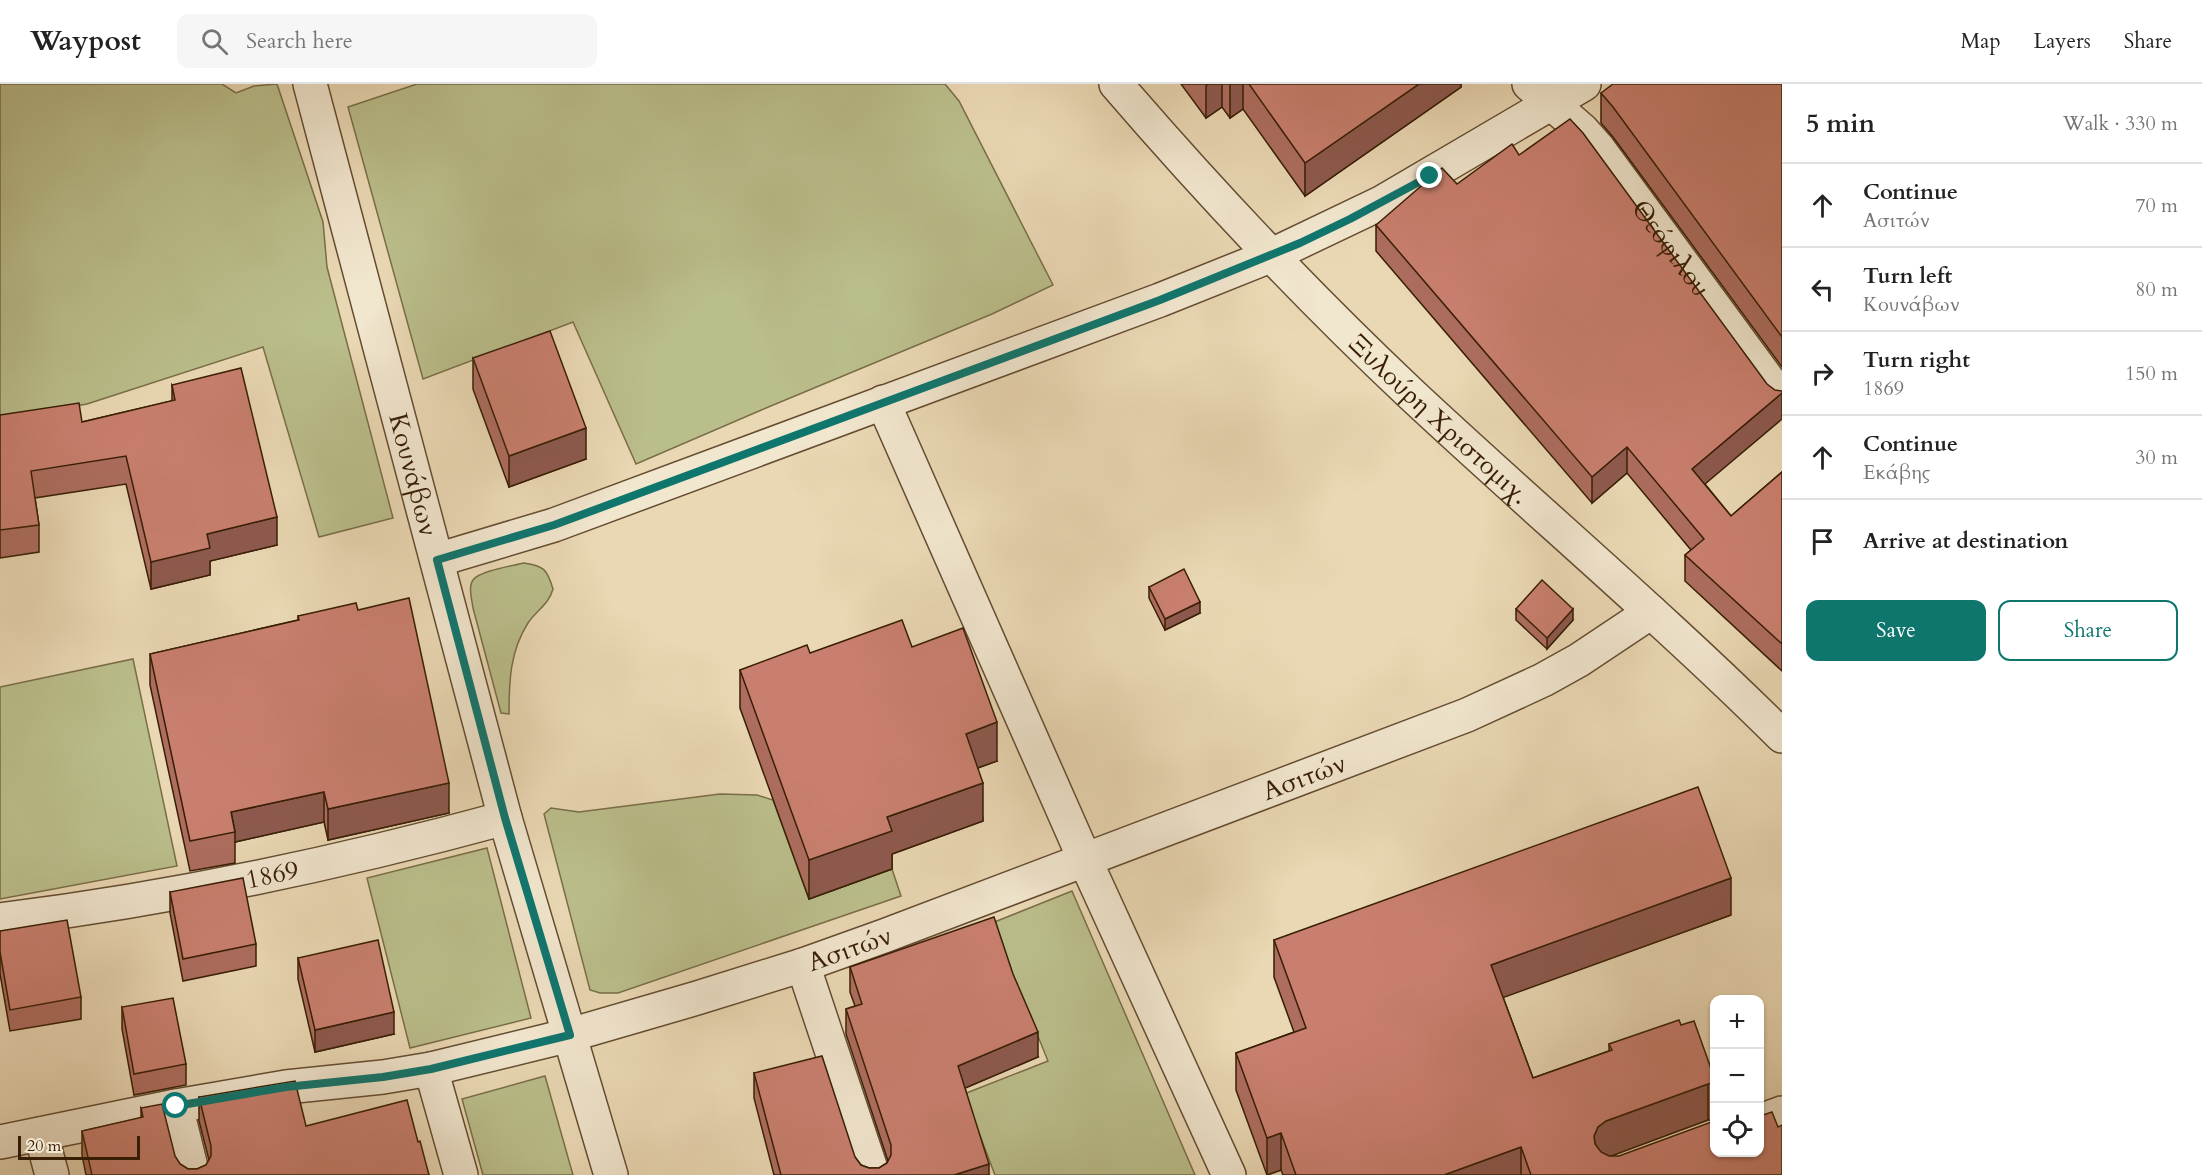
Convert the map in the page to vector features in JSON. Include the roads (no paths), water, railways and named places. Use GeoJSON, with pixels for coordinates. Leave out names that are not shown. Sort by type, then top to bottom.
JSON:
{"type":"FeatureCollection","features":[{"type":"Feature","properties":{"kind":"street","name":"Ξυλούρη Χριστομιχ."},"geometry":{"type":"LineString","coordinates":[[1116,84],[1220,203],[1270,256],[1410,393],[1651,612],[1782,736]]}},
{"type":"Feature","properties":{"kind":"street"},"geometry":{"type":"LineString","coordinates":[[437,560],[554,525],[1160,300],[1270,256],[1381,203],[1541,94],[1584,84]]}},
{"type":"Feature","properties":{"kind":"street","name":"Κουνάβων"},"geometry":{"type":"LineString","coordinates":[[315,86],[369,309],[505,818],[611,1175]]}},
{"type":"Feature","properties":{"kind":"street","name":"Θεόφιλου"},"geometry":{"type":"LineString","coordinates":[[1541,94],[1582,130],[1598,148],[1782,399]]}},
{"type":"Feature","properties":{"kind":"street"},"geometry":{"type":"LineString","coordinates":[[883,402],[1085,860],[1229,1175]]}},
{"type":"Feature","properties":{"kind":"street","name":"Ασιτών"},"geometry":{"type":"LineString","coordinates":[[0,1142],[176,1106],[286,1087],[383,1077],[431,1069],[570,1035],[803,965],[1467,715],[1543,680],[1579,660],[1651,612]]}},
{"type":"Feature","properties":{"kind":"street","name":"1869"},"geometry":{"type":"LineString","coordinates":[[0,920],[124,902],[249,878],[409,844],[505,818]]}},
{"type":"Feature","properties":{"kind":"street"},"geometry":{"type":"LineString","coordinates":[[803,965],[873,1175]]}},
{"type":"Feature","properties":{"kind":"street"},"geometry":{"type":"LineString","coordinates":[[431,1069],[460,1175]]}},
{"type":"Feature","properties":{"kind":"street"},"geometry":{"type":"LineString","coordinates":[[176,1106],[193,1175]]}},
{"type":"Feature","properties":{"kind":"street"},"geometry":{"type":"LineString","coordinates":[[1764,1120],[1782,1113]]}},
{"type":"Feature","properties":{"kind":"street"},"geometry":{"type":"LineString","coordinates":[[41,1134],[52,1175]]}}]}
